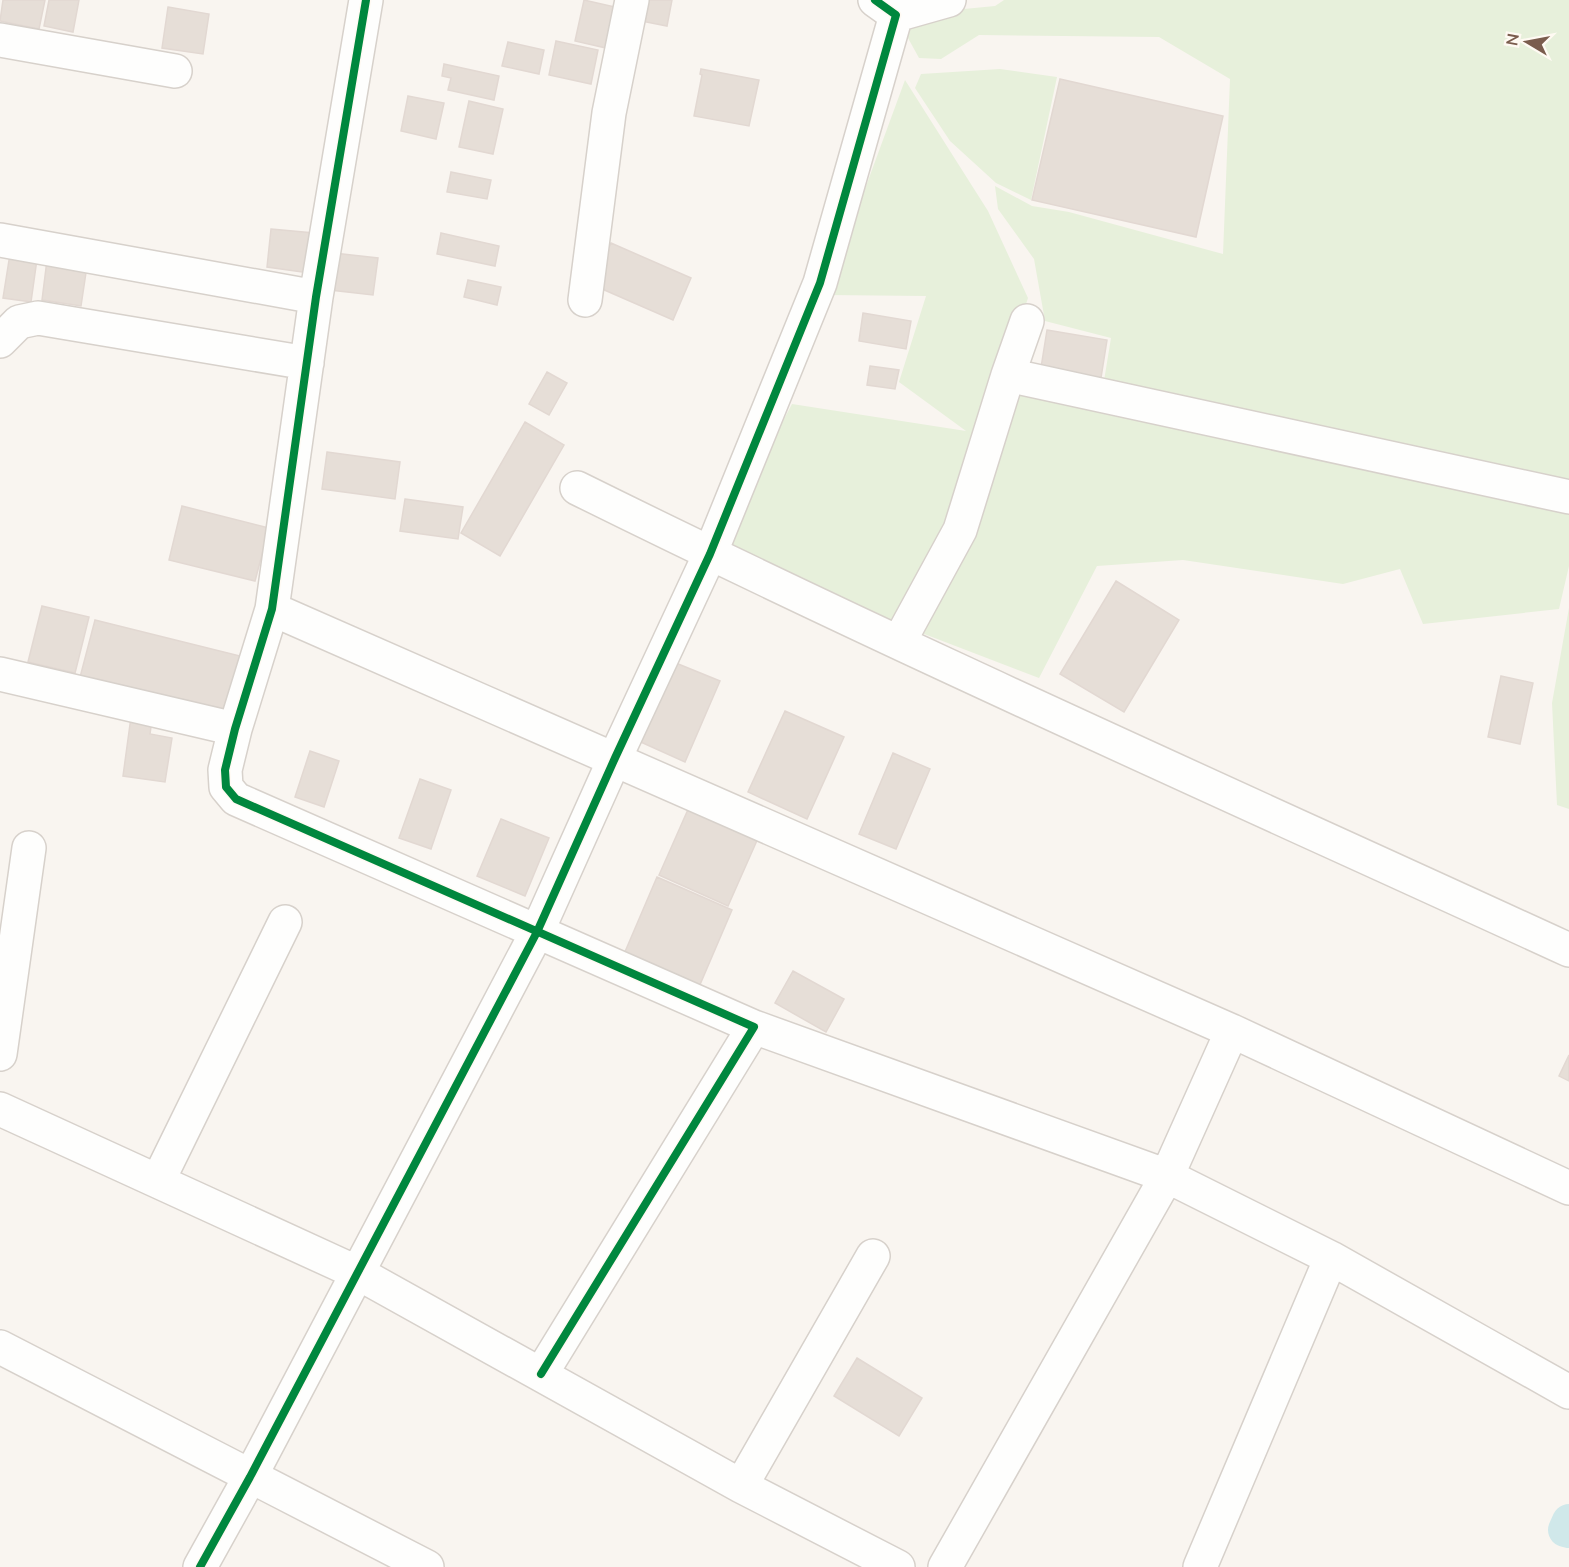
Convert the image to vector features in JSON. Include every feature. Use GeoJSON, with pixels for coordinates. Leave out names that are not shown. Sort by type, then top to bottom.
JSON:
{"type":"FeatureCollection","features":[{"type":"Feature","properties":{"kind":"street"},"geometry":{"type":"LineString","coordinates":[[366,0],[316,297],[272,609],[235,729],[225,770],[226,787],[236,799],[753,1027],[1167,1176],[1331,1258],[1569,1392]]}},
{"type":"Feature","properties":{"kind":"street"},"geometry":{"type":"LineString","coordinates":[[585,300],[609,113],[632,0]]}},
{"type":"Feature","properties":{"kind":"street"},"geometry":{"type":"LineString","coordinates":[[200,1567],[250,1477],[537,932],[710,554],[820,283],[881,4],[949,0]]}},
{"type":"Feature","properties":{"kind":"street"},"geometry":{"type":"LineString","coordinates":[[0,39],[175,71]]}},
{"type":"Feature","properties":{"kind":"street"},"geometry":{"type":"LineString","coordinates":[[0,240],[316,297]]}},
{"type":"Feature","properties":{"kind":"street"},"geometry":{"type":"LineString","coordinates":[[0,341],[19,322],[38,318],[307,363]]}},
{"type":"Feature","properties":{"kind":"street"},"geometry":{"type":"LineString","coordinates":[[899,642],[960,530],[1008,375],[1028,321]]}},
{"type":"Feature","properties":{"kind":"street"},"geometry":{"type":"LineString","coordinates":[[1008,375],[1569,497]]}},
{"type":"Feature","properties":{"kind":"street"},"geometry":{"type":"LineString","coordinates":[[577,488],[710,554],[1569,950]]}},
{"type":"Feature","properties":{"kind":"street"},"geometry":{"type":"LineString","coordinates":[[272,609],[615,758],[1232,1032],[1569,1188]]}},
{"type":"Feature","properties":{"kind":"street"},"geometry":{"type":"LineString","coordinates":[[0,674],[235,729]]}},
{"type":"Feature","properties":{"kind":"street"},"geometry":{"type":"LineString","coordinates":[[0,1054],[29,848]]}},
{"type":"Feature","properties":{"kind":"street"},"geometry":{"type":"LineString","coordinates":[[158,1181],[285,922]]}},
{"type":"Feature","properties":{"kind":"street"},"geometry":{"type":"LineString","coordinates":[[541,1374],[753,1027]]}},
{"type":"Feature","properties":{"kind":"street"},"geometry":{"type":"LineString","coordinates":[[945,1567],[1167,1176],[1232,1032]]}},
{"type":"Feature","properties":{"kind":"street"},"geometry":{"type":"LineString","coordinates":[[0,1109],[358,1273],[741,1486],[898,1567]]}},
{"type":"Feature","properties":{"kind":"street"},"geometry":{"type":"LineString","coordinates":[[741,1486],[873,1256]]}},
{"type":"Feature","properties":{"kind":"street"},"geometry":{"type":"LineString","coordinates":[[1200,1567],[1331,1258]]}},
{"type":"Feature","properties":{"kind":"street"},"geometry":{"type":"LineString","coordinates":[[0,1347],[427,1567]]}},
{"type":"Feature","properties":{"kind":"green space"},"geometry":{"type":"Polygon","coordinates":[[[1004,0],[1569,0],[1569,566],[1559,609],[1423,624],[1400,569],[1343,584],[1183,560],[1097,566],[1039,678],[919,632],[1016,378],[1102,393],[1111,338],[1045,321],[1034,259],[998,209],[995,186],[1032,206],[1069,212],[1223,254],[1230,79],[1159,37],[979,35],[941,59],[919,58],[903,29],[933,12],[995,6],[1004,0]]]}},
{"type":"Feature","properties":{"kind":"green space"},"geometry":{"type":"Polygon","coordinates":[[[1000,69],[1057,77],[1031,200],[996,183],[950,141],[915,88],[921,74],[1000,69]]]}},
{"type":"Feature","properties":{"kind":"green space"},"geometry":{"type":"Polygon","coordinates":[[[905,80],[988,211],[1028,298],[949,536],[902,615],[880,623],[718,543],[792,404],[966,431],[899,382],[926,296],[826,295],[905,80]]]}},
{"type":"Feature","properties":{"kind":"green space"},"geometry":{"type":"Polygon","coordinates":[[[1569,608],[1569,809],[1557,805],[1552,703],[1569,608]]]}},
{"type":"Feature","properties":{"kind":"building"},"geometry":{"type":"Polygon","coordinates":[[[3,0],[45,0],[39,29],[0,21],[3,0]]]}},
{"type":"Feature","properties":{"kind":"building"},"geometry":{"type":"Polygon","coordinates":[[[49,0],[79,0],[73,32],[44,26],[49,0]]]}},
{"type":"Feature","properties":{"kind":"building"},"geometry":{"type":"Polygon","coordinates":[[[584,0],[615,7],[606,48],[575,41],[584,0]]]}},
{"type":"Feature","properties":{"kind":"building"},"geometry":{"type":"Polygon","coordinates":[[[645,0],[672,0],[667,26],[641,21],[645,0]]]}},
{"type":"Feature","properties":{"kind":"building"},"geometry":{"type":"Polygon","coordinates":[[[168,7],[209,14],[203,54],[162,48],[168,7]]]}},
{"type":"Feature","properties":{"kind":"building"},"geometry":{"type":"Polygon","coordinates":[[[556,41],[598,50],[591,84],[549,75],[556,41]]]}},
{"type":"Feature","properties":{"kind":"building"},"geometry":{"type":"Polygon","coordinates":[[[508,42],[544,50],[539,74],[502,66],[508,42]]]}},
{"type":"Feature","properties":{"kind":"building"},"geometry":{"type":"Polygon","coordinates":[[[444,64],[499,76],[494,100],[448,90],[451,78],[442,76],[444,64]]]}},
{"type":"Feature","properties":{"kind":"building"},"geometry":{"type":"Polygon","coordinates":[[[701,69],[759,80],[749,126],[694,116],[702,75],[700,74],[701,69]]]}},
{"type":"Feature","properties":{"kind":"building"},"geometry":{"type":"Polygon","coordinates":[[[1060,79],[1223,116],[1196,237],[1032,200],[1060,79]]]}},
{"type":"Feature","properties":{"kind":"building"},"geometry":{"type":"Polygon","coordinates":[[[408,96],[444,103],[436,139],[401,131],[408,96]]]}},
{"type":"Feature","properties":{"kind":"building"},"geometry":{"type":"Polygon","coordinates":[[[469,101],[503,109],[493,154],[459,147],[469,101]]]}},
{"type":"Feature","properties":{"kind":"building"},"geometry":{"type":"Polygon","coordinates":[[[451,172],[491,180],[487,199],[447,192],[451,172]]]}},
{"type":"Feature","properties":{"kind":"building"},"geometry":{"type":"Polygon","coordinates":[[[271,229],[314,233],[309,273],[267,267],[271,229]]]}},
{"type":"Feature","properties":{"kind":"building"},"geometry":{"type":"Polygon","coordinates":[[[441,233],[499,246],[495,266],[437,254],[441,233]]]}},
{"type":"Feature","properties":{"kind":"building"},"geometry":{"type":"Polygon","coordinates":[[[611,243],[691,278],[673,320],[593,285],[611,243]]]}},
{"type":"Feature","properties":{"kind":"building"},"geometry":{"type":"Polygon","coordinates":[[[334,253],[378,258],[373,295],[330,290],[334,253]]]}},
{"type":"Feature","properties":{"kind":"building"},"geometry":{"type":"Polygon","coordinates":[[[10,254],[37,259],[31,302],[3,298],[10,254]]]}},
{"type":"Feature","properties":{"kind":"building"},"geometry":{"type":"Polygon","coordinates":[[[47,260],[87,266],[81,306],[42,300],[47,260]]]}},
{"type":"Feature","properties":{"kind":"building"},"geometry":{"type":"Polygon","coordinates":[[[468,280],[501,287],[497,305],[464,297],[468,280]]]}},
{"type":"Feature","properties":{"kind":"building"},"geometry":{"type":"Polygon","coordinates":[[[863,313],[911,321],[906,349],[859,341],[863,313]]]}},
{"type":"Feature","properties":{"kind":"building"},"geometry":{"type":"Polygon","coordinates":[[[1047,330],[1107,340],[1100,384],[1040,374],[1047,330]]]}},
{"type":"Feature","properties":{"kind":"building"},"geometry":{"type":"Polygon","coordinates":[[[870,366],[899,370],[895,389],[867,385],[870,366]]]}},
{"type":"Feature","properties":{"kind":"building"},"geometry":{"type":"Polygon","coordinates":[[[547,372],[567,383],[549,415],[529,404],[547,372]]]}},
{"type":"Feature","properties":{"kind":"building"},"geometry":{"type":"Polygon","coordinates":[[[525,422],[564,445],[500,556],[461,533],[525,422]]]}},
{"type":"Feature","properties":{"kind":"building"},"geometry":{"type":"Polygon","coordinates":[[[327,452],[400,462],[395,499],[322,489],[327,452]]]}},
{"type":"Feature","properties":{"kind":"building"},"geometry":{"type":"Polygon","coordinates":[[[405,499],[463,507],[458,539],[400,531],[405,499]]]}},
{"type":"Feature","properties":{"kind":"building"},"geometry":{"type":"Polygon","coordinates":[[[182,506],[269,528],[255,581],[169,560],[182,506]]]}},
{"type":"Feature","properties":{"kind":"building"},"geometry":{"type":"Polygon","coordinates":[[[1116,581],[1179,620],[1124,712],[1060,674],[1116,581]]]}},
{"type":"Feature","properties":{"kind":"building"},"geometry":{"type":"Polygon","coordinates":[[[42,606],[89,617],[75,673],[28,662],[42,606]]]}},
{"type":"Feature","properties":{"kind":"building"},"geometry":{"type":"Polygon","coordinates":[[[95,620],[244,657],[227,723],[78,685],[95,620]]]}},
{"type":"Feature","properties":{"kind":"building"},"geometry":{"type":"Polygon","coordinates":[[[666,659],[720,681],[685,762],[632,738],[666,659]]]}},
{"type":"Feature","properties":{"kind":"building"},"geometry":{"type":"Polygon","coordinates":[[[1501,676],[1533,683],[1520,744],[1488,737],[1501,676]]]}},
{"type":"Feature","properties":{"kind":"building"},"geometry":{"type":"Polygon","coordinates":[[[785,711],[844,737],[807,819],[748,792],[785,711]]]}},
{"type":"Feature","properties":{"kind":"building"},"geometry":{"type":"Polygon","coordinates":[[[131,717],[152,720],[150,734],[172,738],[165,782],[123,776],[131,717]]]}},
{"type":"Feature","properties":{"kind":"building"},"geometry":{"type":"Polygon","coordinates":[[[310,751],[339,761],[324,807],[295,797],[310,751]]]}},
{"type":"Feature","properties":{"kind":"building"},"geometry":{"type":"Polygon","coordinates":[[[893,753],[930,769],[896,849],[859,834],[893,753]]]}},
{"type":"Feature","properties":{"kind":"building"},"geometry":{"type":"Polygon","coordinates":[[[420,779],[451,790],[431,849],[399,838],[420,779]]]}},
{"type":"Feature","properties":{"kind":"building"},"geometry":{"type":"Polygon","coordinates":[[[690,805],[759,836],[728,906],[659,875],[690,805]]]}},
{"type":"Feature","properties":{"kind":"building"},"geometry":{"type":"Polygon","coordinates":[[[501,819],[549,838],[525,896],[477,876],[501,819]]]}},
{"type":"Feature","properties":{"kind":"building"},"geometry":{"type":"Polygon","coordinates":[[[657,877],[732,910],[699,987],[624,954],[657,877]]]}},
{"type":"Feature","properties":{"kind":"building"},"geometry":{"type":"Polygon","coordinates":[[[793,971],[844,999],[826,1032],[775,1003],[793,971]]]}},
{"type":"Feature","properties":{"kind":"building"},"geometry":{"type":"Polygon","coordinates":[[[1569,1055],[1569,1081],[1559,1076],[1569,1055]]]}},
{"type":"Feature","properties":{"kind":"building"},"geometry":{"type":"Polygon","coordinates":[[[857,1358],[922,1398],[899,1436],[834,1396],[857,1358]]]}},
{"type":"Feature","properties":{"kind":"waterway"},"geometry":{"type":"LineString","coordinates":[[1569,1521],[1565,1530],[1569,1531]]}},
{"type":"Feature","properties":{"kind":"cycle path"},"geometry":{"type":"LineString","coordinates":[[366,0],[316,297],[272,609],[235,729],[225,770],[226,787],[236,799],[754,1027],[541,1374]]}},
{"type":"Feature","properties":{"kind":"cycle path"},"geometry":{"type":"LineString","coordinates":[[200,1567],[250,1477],[537,932],[710,554],[820,283],[896,15],[875,0]]}}]}
